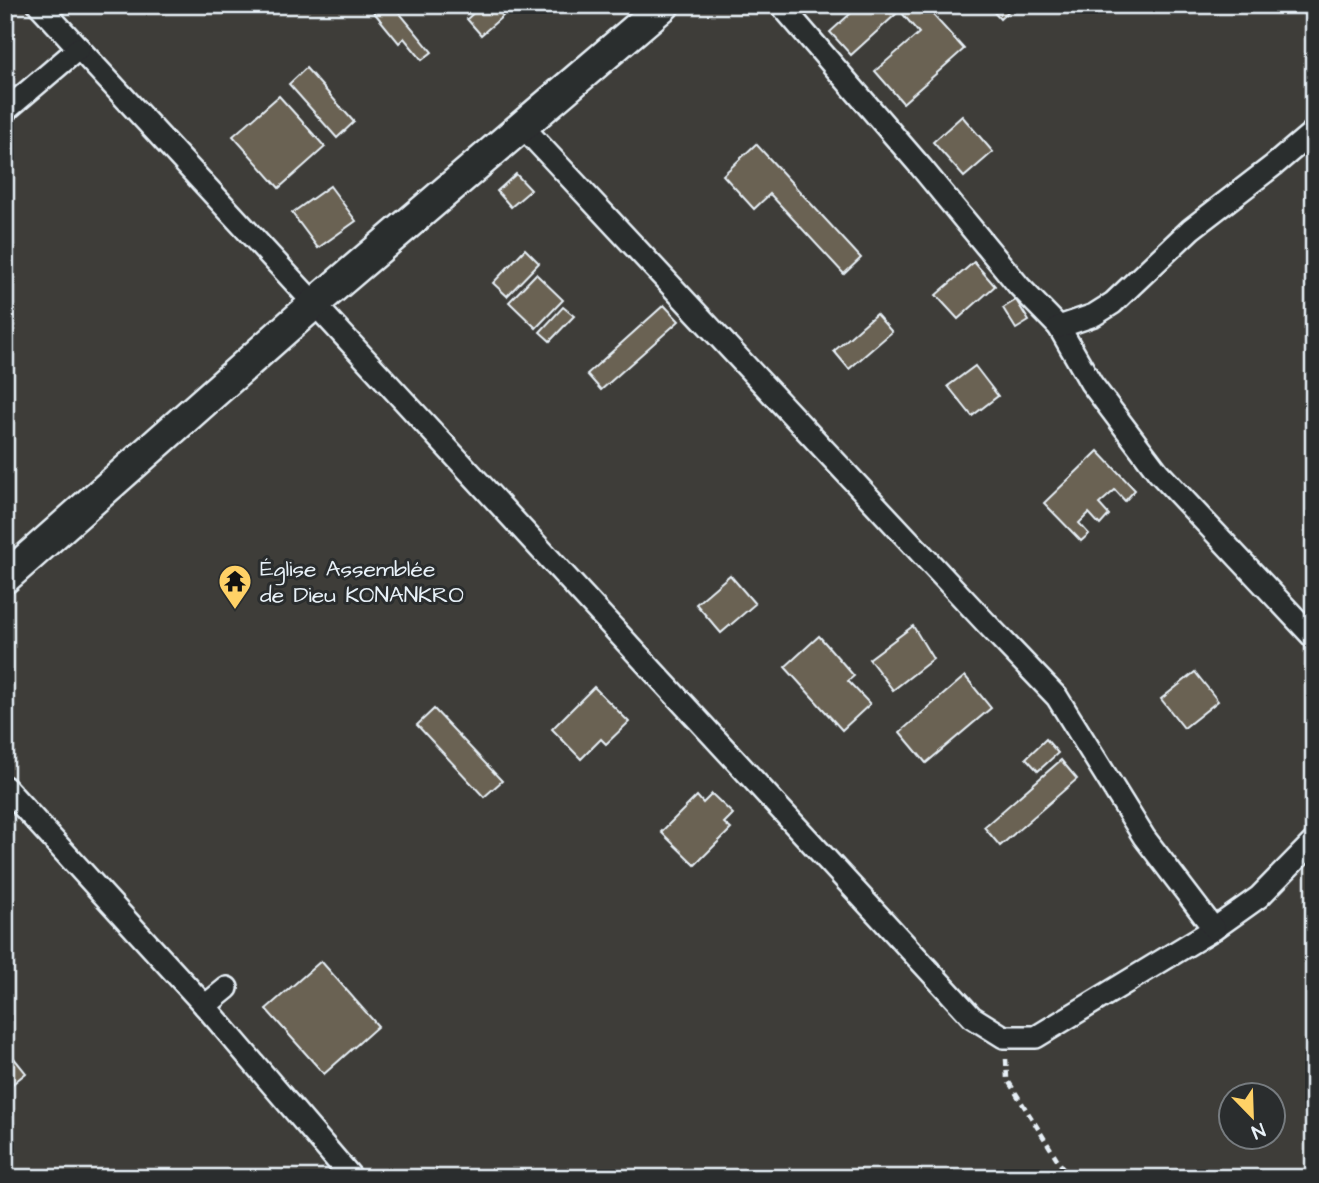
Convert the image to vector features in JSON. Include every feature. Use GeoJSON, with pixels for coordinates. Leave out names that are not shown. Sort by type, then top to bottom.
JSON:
{"type":"FeatureCollection","features":[{"type":"Feature","properties":{"kind":"street"},"geometry":{"type":"LineString","coordinates":[[39,5],[972,1017],[1004,1037],[1035,1037],[1214,929],[1259,897],[1314,841]]}},
{"type":"Feature","properties":{"kind":"street"},"geometry":{"type":"LineString","coordinates":[[5,578],[314,304],[664,5]]}},
{"type":"Feature","properties":{"kind":"street"},"geometry":{"type":"LineString","coordinates":[[781,5],[1019,286],[1059,327],[1091,383],[1158,472],[1314,638]]}},
{"type":"Feature","properties":{"kind":"street"},"geometry":{"type":"LineString","coordinates":[[5,111],[79,48]]}},
{"type":"Feature","properties":{"kind":"street"},"geometry":{"type":"LineString","coordinates":[[522,126],[1057,697],[1144,837],[1214,929]]}},
{"type":"Feature","properties":{"kind":"street"},"geometry":{"type":"LineString","coordinates":[[1059,327],[1094,314],[1113,303],[1191,229],[1314,131]]}},
{"type":"Feature","properties":{"kind":"street"},"geometry":{"type":"LineString","coordinates":[[5,787],[205,1006],[352,1178]]}},
{"type":"Feature","properties":{"kind":"street"},"geometry":{"type":"LineString","coordinates":[[205,1006],[228,988]]}},
{"type":"Feature","properties":{"kind":"path"},"geometry":{"type":"LineString","coordinates":[[1004,1037],[1007,1079],[1069,1178]]}},
{"type":"Feature","properties":{"kind":"building"},"geometry":{"type":"Polygon","coordinates":[[[368,5],[393,5],[432,52],[422,60],[404,38],[399,43],[368,5]]]}},
{"type":"Feature","properties":{"kind":"building"},"geometry":{"type":"Polygon","coordinates":[[[482,5],[494,5],[503,16],[481,35],[467,19],[482,5]]]}},
{"type":"Feature","properties":{"kind":"building"},"geometry":{"type":"Polygon","coordinates":[[[860,5],[906,5],[851,55],[830,32],[860,5]]]}},
{"type":"Feature","properties":{"kind":"building"},"geometry":{"type":"Polygon","coordinates":[[[908,5],[924,5],[964,49],[903,103],[875,71],[919,33],[901,12],[908,5]]]}},
{"type":"Feature","properties":{"kind":"building"},"geometry":{"type":"Polygon","coordinates":[[[994,5],[1015,5],[1000,19],[990,8],[994,5]]]}},
{"type":"Feature","properties":{"kind":"building"},"geometry":{"type":"Polygon","coordinates":[[[306,68],[354,122],[337,138],[289,84],[306,68]]]}},
{"type":"Feature","properties":{"kind":"building"},"geometry":{"type":"Polygon","coordinates":[[[279,96],[325,147],[279,188],[233,136],[279,96]]]}},
{"type":"Feature","properties":{"kind":"building"},"geometry":{"type":"Polygon","coordinates":[[[962,116],[993,152],[964,177],[933,142],[962,116]]]}},
{"type":"Feature","properties":{"kind":"building"},"geometry":{"type":"Polygon","coordinates":[[[756,144],[861,258],[844,274],[770,194],[754,209],[723,175],[756,144]]]}},
{"type":"Feature","properties":{"kind":"building"},"geometry":{"type":"Polygon","coordinates":[[[516,174],[531,190],[511,207],[497,191],[516,174]]]}},
{"type":"Feature","properties":{"kind":"building"},"geometry":{"type":"Polygon","coordinates":[[[330,186],[356,221],[318,248],[292,213],[330,186]]]}},
{"type":"Feature","properties":{"kind":"building"},"geometry":{"type":"Polygon","coordinates":[[[525,249],[539,263],[507,296],[493,283],[525,249]]]}},
{"type":"Feature","properties":{"kind":"building"},"geometry":{"type":"Polygon","coordinates":[[[974,262],[995,286],[958,319],[936,295],[974,262]]]}},
{"type":"Feature","properties":{"kind":"building"},"geometry":{"type":"Polygon","coordinates":[[[536,274],[563,300],[536,328],[509,302],[536,274]]]}},
{"type":"Feature","properties":{"kind":"building"},"geometry":{"type":"Polygon","coordinates":[[[1016,300],[1029,321],[1016,329],[1003,308],[1016,300]]]}},
{"type":"Feature","properties":{"kind":"building"},"geometry":{"type":"Polygon","coordinates":[[[664,305],[679,321],[601,390],[587,374],[664,305]]]}},
{"type":"Feature","properties":{"kind":"building"},"geometry":{"type":"Polygon","coordinates":[[[563,307],[574,316],[550,341],[540,332],[563,307]]]}},
{"type":"Feature","properties":{"kind":"building"},"geometry":{"type":"Polygon","coordinates":[[[876,314],[892,332],[849,369],[834,351],[876,314]]]}},
{"type":"Feature","properties":{"kind":"building"},"geometry":{"type":"Polygon","coordinates":[[[975,366],[998,396],[972,416],[948,386],[975,366]]]}},
{"type":"Feature","properties":{"kind":"building"},"geometry":{"type":"Polygon","coordinates":[[[1098,451],[1135,490],[1125,501],[1115,490],[1099,504],[1109,515],[1100,525],[1089,513],[1079,523],[1089,534],[1081,541],[1044,503],[1098,451]]]}},
{"type":"Feature","properties":{"kind":"building"},"geometry":{"type":"Polygon","coordinates":[[[730,575],[755,604],[721,633],[696,604],[730,575]]]}},
{"type":"Feature","properties":{"kind":"building"},"geometry":{"type":"Polygon","coordinates":[[[913,626],[933,659],[893,690],[869,659],[913,626]]]}},
{"type":"Feature","properties":{"kind":"building"},"geometry":{"type":"Polygon","coordinates":[[[819,636],[854,676],[848,681],[870,704],[842,730],[785,667],[819,636]]]}},
{"type":"Feature","properties":{"kind":"building"},"geometry":{"type":"Polygon","coordinates":[[[1195,672],[1218,701],[1184,728],[1161,699],[1195,672]]]}},
{"type":"Feature","properties":{"kind":"building"},"geometry":{"type":"Polygon","coordinates":[[[965,676],[991,708],[926,763],[900,732],[965,676]]]}},
{"type":"Feature","properties":{"kind":"building"},"geometry":{"type":"Polygon","coordinates":[[[594,687],[629,722],[606,744],[601,739],[581,759],[552,729],[594,687]]]}},
{"type":"Feature","properties":{"kind":"building"},"geometry":{"type":"Polygon","coordinates":[[[434,709],[502,781],[484,797],[417,725],[434,709]]]}},
{"type":"Feature","properties":{"kind":"building"},"geometry":{"type":"Polygon","coordinates":[[[1046,739],[1058,753],[1038,771],[1026,758],[1046,739]]]}},
{"type":"Feature","properties":{"kind":"building"},"geometry":{"type":"Polygon","coordinates":[[[1061,760],[1077,779],[1000,846],[984,827],[1061,760]]]}},
{"type":"Feature","properties":{"kind":"building"},"geometry":{"type":"Polygon","coordinates":[[[712,794],[733,814],[724,823],[731,829],[695,865],[661,832],[697,796],[703,803],[712,794]]]}},
{"type":"Feature","properties":{"kind":"building"},"geometry":{"type":"Polygon","coordinates":[[[321,961],[378,1026],[324,1074],[266,1009],[321,961]]]}},
{"type":"Feature","properties":{"kind":"building"},"geometry":{"type":"Polygon","coordinates":[[[5,1047],[26,1073],[5,1090],[5,1047]]]}},
{"type":"Feature","properties":{"kind":"place","name":"Église Assemblée de Dieu KONANKRO"},"geometry":{"type":"Point","coordinates":[235,611]}}]}
